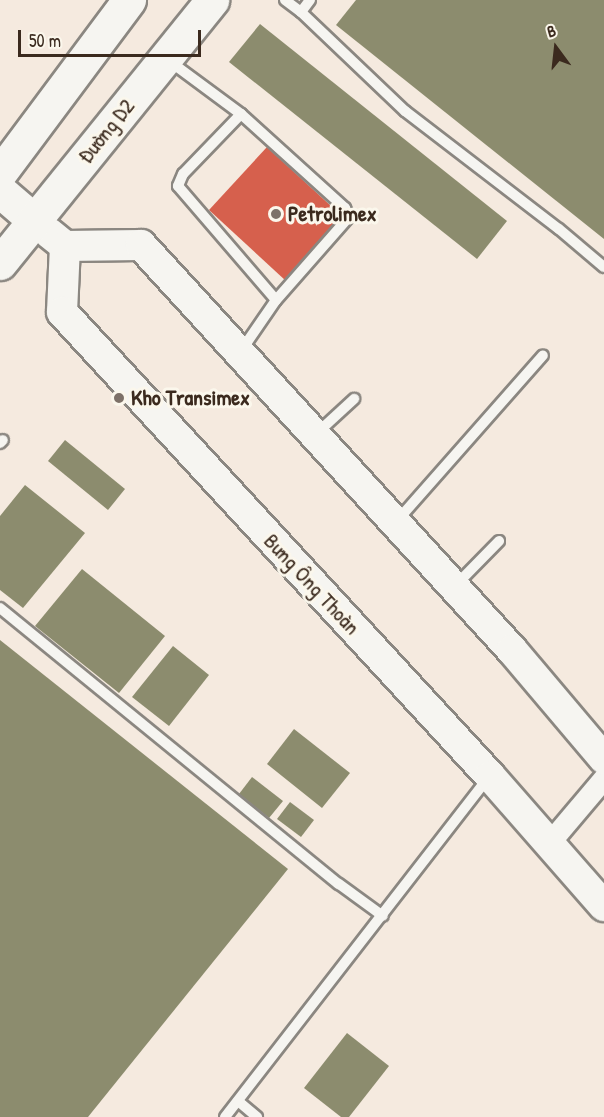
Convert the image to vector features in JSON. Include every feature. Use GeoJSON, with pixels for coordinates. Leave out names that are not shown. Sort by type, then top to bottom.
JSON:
{"type":"FeatureCollection","features":[{"type":"Feature","properties":{"kind":"main road"},"geometry":{"type":"LineString","coordinates":[[104,33],[103,8],[109,0]]}},
{"type":"Feature","properties":{"kind":"main road"},"geometry":{"type":"LineString","coordinates":[[0,173],[129,0]]}},
{"type":"Feature","properties":{"kind":"main road","name":"Đường D2"},"geometry":{"type":"LineString","coordinates":[[0,263],[212,0]]}},
{"type":"Feature","properties":{"kind":"main road"},"geometry":{"type":"LineString","coordinates":[[0,191],[35,221]]}},
{"type":"Feature","properties":{"kind":"street"},"geometry":{"type":"LineString","coordinates":[[35,221],[65,246],[141,245],[455,586],[604,759]]}},
{"type":"Feature","properties":{"kind":"street","name":"Bưng Ông Thoàn"},"geometry":{"type":"LineString","coordinates":[[65,246],[62,312],[490,776],[604,906]]}},
{"type":"Feature","properties":{"kind":"street"},"geometry":{"type":"LineString","coordinates":[[549,843],[604,778]]}},
{"type":"Feature","properties":{"kind":"lane"},"geometry":{"type":"LineString","coordinates":[[285,0],[301,12],[405,111],[560,229],[604,267]]}},
{"type":"Feature","properties":{"kind":"lane"},"geometry":{"type":"LineString","coordinates":[[301,12],[310,0]]}},
{"type":"Feature","properties":{"kind":"lane"},"geometry":{"type":"LineString","coordinates":[[165,58],[241,114],[345,208],[349,217],[276,300],[240,351]]}},
{"type":"Feature","properties":{"kind":"lane"},"geometry":{"type":"LineString","coordinates":[[241,114],[183,174],[178,186],[276,300]]}},
{"type":"Feature","properties":{"kind":"lane"},"geometry":{"type":"LineString","coordinates":[[396,522],[543,355]]}},
{"type":"Feature","properties":{"kind":"lane"},"geometry":{"type":"LineString","coordinates":[[316,434],[354,399]]}},
{"type":"Feature","properties":{"kind":"lane"},"geometry":{"type":"LineString","coordinates":[[455,586],[499,541]]}},
{"type":"Feature","properties":{"kind":"lane"},"geometry":{"type":"LineString","coordinates":[[0,608],[339,884],[383,916]]}},
{"type":"Feature","properties":{"kind":"lane"},"geometry":{"type":"LineString","coordinates":[[225,1117],[490,776]]}},
{"type":"Feature","properties":{"kind":"lane"},"geometry":{"type":"LineString","coordinates":[[238,1101],[257,1117]]}},
{"type":"Feature","properties":{"kind":"shaded area"},"geometry":{"type":"Polygon","coordinates":[[[0,0],[604,0],[604,1117],[0,1117],[0,0]]]}},
{"type":"Feature","properties":{"kind":"building: Cửa hàng","name":"Petrolimex"},"geometry":{"type":"Polygon","coordinates":[[[267,147],[344,218],[286,281],[209,210],[267,147]]]}},
{"type":"Feature","properties":{"kind":"building: Công nghiệp"},"geometry":{"type":"Polygon","coordinates":[[[356,0],[604,0],[604,239],[336,25],[356,0]]]}},
{"type":"Feature","properties":{"kind":"building: Công nghiệp"},"geometry":{"type":"Polygon","coordinates":[[[260,24],[507,221],[477,259],[229,62],[260,24]]]}},
{"type":"Feature","properties":{"kind":"building: Công nghiệp"},"geometry":{"type":"Polygon","coordinates":[[[65,440],[125,489],[108,510],[48,461],[65,440]]]}},
{"type":"Feature","properties":{"kind":"building: Công nghiệp"},"geometry":{"type":"Polygon","coordinates":[[[25,485],[85,533],[23,608],[0,590],[0,516],[25,485]]]}},
{"type":"Feature","properties":{"kind":"building: Công nghiệp"},"geometry":{"type":"Polygon","coordinates":[[[82,569],[165,636],[119,693],[35,626],[82,569]]]}},
{"type":"Feature","properties":{"kind":"building: Công nghiệp"},"geometry":{"type":"Polygon","coordinates":[[[0,640],[288,869],[88,1117],[0,1117],[0,640]]]}},
{"type":"Feature","properties":{"kind":"building: Công nghiệp"},"geometry":{"type":"Polygon","coordinates":[[[173,646],[209,675],[169,726],[132,697],[173,646]]]}},
{"type":"Feature","properties":{"kind":"building: Công nghiệp"},"geometry":{"type":"Polygon","coordinates":[[[294,729],[350,773],[322,808],[267,764],[294,729]]]}},
{"type":"Feature","properties":{"kind":"building: Công nghiệp"},"geometry":{"type":"Polygon","coordinates":[[[252,777],[283,801],[269,818],[239,794],[252,777]]]}},
{"type":"Feature","properties":{"kind":"building: Công nghiệp"},"geometry":{"type":"Polygon","coordinates":[[[290,802],[314,820],[301,837],[277,819],[290,802]]]}},
{"type":"Feature","properties":{"kind":"building: Công nghiệp"},"geometry":{"type":"Polygon","coordinates":[[[347,1033],[389,1066],[349,1117],[341,1117],[304,1088],[347,1033]]]}},
{"type":"Feature","properties":{"kind":"place","name":"Petrolimex"},"geometry":{"type":"Point","coordinates":[276,214]}},
{"type":"Feature","properties":{"kind":"place","name":"Kho Transimex"},"geometry":{"type":"Point","coordinates":[119,398]}}]}
